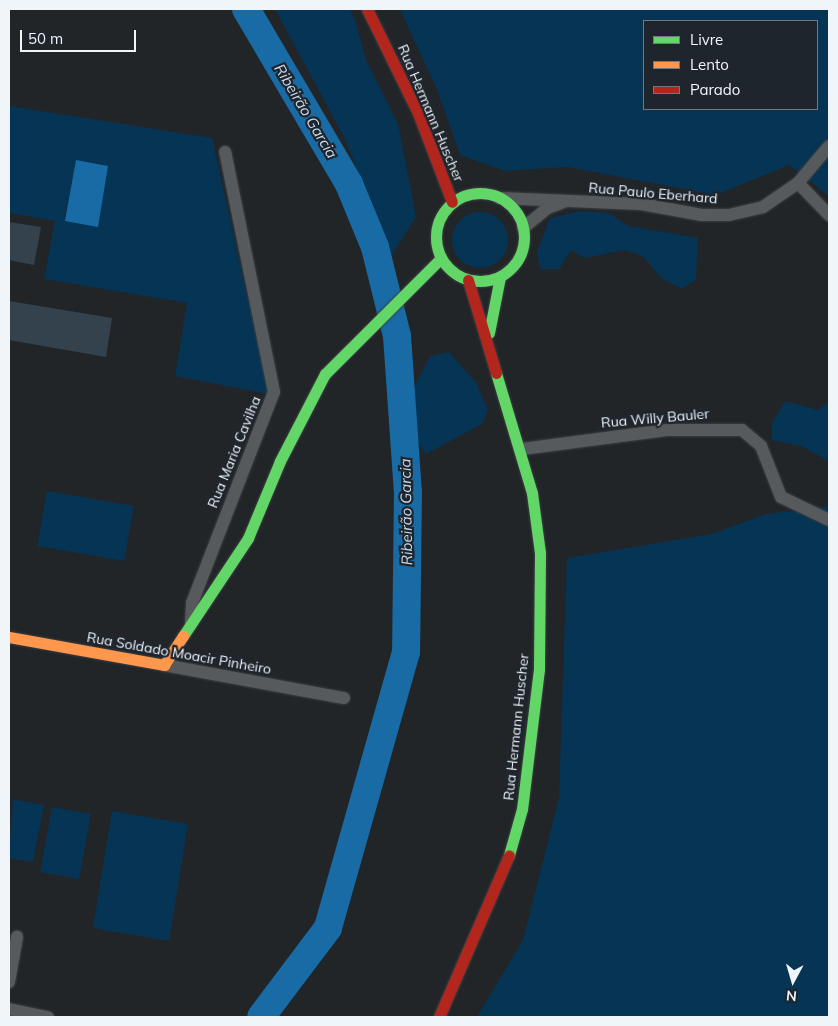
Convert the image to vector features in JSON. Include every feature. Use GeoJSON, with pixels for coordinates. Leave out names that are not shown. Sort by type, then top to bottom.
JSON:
{"type":"FeatureCollection","features":[{"type":"Feature","properties":{"kind":"main road","name":"Rua Hermann Huscher"},"geometry":{"type":"LineString","coordinates":[[367,9],[418,113],[452,202]]}},
{"type":"Feature","properties":{"kind":"main road"},"geometry":{"type":"LineString","coordinates":[[475,194],[499,198],[514,210],[523,228],[518,259],[500,276],[468,280],[452,272],[441,258],[437,228],[452,202],[475,194]]}},
{"type":"Feature","properties":{"kind":"main road"},"geometry":{"type":"LineString","coordinates":[[190,624],[248,538],[312,395],[348,347],[441,258]]}},
{"type":"Feature","properties":{"kind":"main road","name":"Rua Hermann Huscher"},"geometry":{"type":"LineString","coordinates":[[488,341],[500,276]]}},
{"type":"Feature","properties":{"kind":"main road","name":"Rua Hermann Huscher"},"geometry":{"type":"LineString","coordinates":[[439,1017],[506,866],[522,809],[539,670],[540,553],[522,449],[468,280]]}},
{"type":"Feature","properties":{"kind":"main road","name":"Rua Maria Cavilha"},"geometry":{"type":"LineString","coordinates":[[164,665],[190,624]]}},
{"type":"Feature","properties":{"kind":"main road","name":"Rua Soldado Moacir Pinheiro"},"geometry":{"type":"LineString","coordinates":[[9,637],[164,665]]}},
{"type":"Feature","properties":{"kind":"street","name":"Rua Paulo Eberhard"},"geometry":{"type":"LineString","coordinates":[[499,198],[568,200],[729,214],[763,207],[798,183],[829,146]]}},
{"type":"Feature","properties":{"kind":"street","name":"Rua Maria Cavilha"},"geometry":{"type":"LineString","coordinates":[[190,624],[192,603],[274,392],[225,152]]}},
{"type":"Feature","properties":{"kind":"street"},"geometry":{"type":"LineString","coordinates":[[798,183],[829,215]]}},
{"type":"Feature","properties":{"kind":"street","name":"Rua Paulo Eberhard"},"geometry":{"type":"LineString","coordinates":[[523,228],[548,208],[568,200]]}},
{"type":"Feature","properties":{"kind":"street","name":"Rua Willy Bauler"},"geometry":{"type":"LineString","coordinates":[[522,449],[675,429],[742,430],[760,446],[781,497],[829,520]]}},
{"type":"Feature","properties":{"kind":"street","name":"Rua Soldado Moacir Pinheiro"},"geometry":{"type":"LineString","coordinates":[[164,665],[344,698]]}},
{"type":"Feature","properties":{"kind":"street"},"geometry":{"type":"LineString","coordinates":[[9,982],[17,937]]}},
{"type":"Feature","properties":{"kind":"street"},"geometry":{"type":"LineString","coordinates":[[9,1009],[48,1017]]}},
{"type":"Feature","properties":{"kind":"shaded area"},"geometry":{"type":"Polygon","coordinates":[[[275,9],[350,9],[366,60],[398,124],[416,217],[391,256],[346,141],[275,9]]]}},
{"type":"Feature","properties":{"kind":"shaded area"},"geometry":{"type":"Polygon","coordinates":[[[400,9],[829,9],[829,196],[789,165],[716,195],[568,167],[506,171],[460,155],[438,92],[400,9]]]}},
{"type":"Feature","properties":{"kind":"shaded area"},"geometry":{"type":"Polygon","coordinates":[[[9,106],[212,138],[269,394],[175,376],[187,303],[44,279],[55,221],[9,213],[9,106]]]}},
{"type":"Feature","properties":{"kind":"shaded area"},"geometry":{"type":"Polygon","coordinates":[[[76,160],[108,166],[98,227],[65,221],[76,160]]]}},
{"type":"Feature","properties":{"kind":"shaded area"},"geometry":{"type":"Polygon","coordinates":[[[580,211],[609,213],[628,226],[698,238],[696,279],[682,289],[661,278],[643,256],[624,250],[585,258],[571,250],[559,269],[540,269],[537,252],[550,218],[580,211]]]}},
{"type":"Feature","properties":{"kind":"shaded area"},"geometry":{"type":"Polygon","coordinates":[[[480,212],[491,214],[500,220],[506,229],[508,240],[506,251],[500,260],[491,266],[480,268],[469,266],[460,260],[454,251],[452,240],[454,229],[460,220],[469,214],[480,212]]]}},
{"type":"Feature","properties":{"kind":"shaded area"},"geometry":{"type":"Polygon","coordinates":[[[449,352],[477,384],[488,411],[482,424],[426,454],[416,440],[412,392],[430,356],[449,352]]]}},
{"type":"Feature","properties":{"kind":"shaded area"},"geometry":{"type":"Polygon","coordinates":[[[785,401],[818,410],[829,402],[829,461],[801,446],[772,440],[772,423],[785,401]]]}},
{"type":"Feature","properties":{"kind":"shaded area"},"geometry":{"type":"Polygon","coordinates":[[[47,491],[134,506],[124,561],[37,546],[47,491]]]}},
{"type":"Feature","properties":{"kind":"shaded area"},"geometry":{"type":"Polygon","coordinates":[[[829,506],[829,1017],[477,1017],[523,940],[559,798],[567,558],[712,534],[766,514],[829,506]]]}},
{"type":"Feature","properties":{"kind":"shaded area"},"geometry":{"type":"Polygon","coordinates":[[[13,799],[44,805],[33,862],[9,858],[13,799]]]}},
{"type":"Feature","properties":{"kind":"shaded area"},"geometry":{"type":"Polygon","coordinates":[[[52,807],[91,814],[79,879],[40,872],[52,807]]]}},
{"type":"Feature","properties":{"kind":"shaded area"},"geometry":{"type":"Polygon","coordinates":[[[112,811],[188,824],[169,941],[93,928],[112,811]]]}},
{"type":"Feature","properties":{"kind":"building"},"geometry":{"type":"Polygon","coordinates":[[[9,222],[41,227],[34,265],[9,260],[9,222]]]}},
{"type":"Feature","properties":{"kind":"building"},"geometry":{"type":"Polygon","coordinates":[[[9,301],[112,318],[106,357],[9,340],[9,301]]]}},
{"type":"Feature","properties":{"kind":"waterway","name":"Ribeirão Garcia"},"geometry":{"type":"LineString","coordinates":[[246,9],[349,184],[375,247],[397,336],[408,492],[406,652],[328,928],[261,1017]]}},
{"type":"Feature","properties":{"kind":"traffic: fast"},"geometry":{"type":"LineString","coordinates":[[480,193],[497,196],[511,206],[521,220],[524,237],[521,254],[511,268],[497,278],[480,281],[463,278],[449,268],[439,254],[436,237],[439,220],[449,206],[463,196],[480,193]]}},
{"type":"Feature","properties":{"kind":"traffic: fast"},"geometry":{"type":"LineString","coordinates":[[183,636],[248,538],[280,461],[325,374],[441,258]]}},
{"type":"Feature","properties":{"kind":"traffic: fast"},"geometry":{"type":"LineString","coordinates":[[489,333],[500,277]]}},
{"type":"Feature","properties":{"kind":"traffic: fast"},"geometry":{"type":"LineString","coordinates":[[496,373],[532,493],[540,553],[539,669],[522,809],[509,855]]}},
{"type":"Feature","properties":{"kind":"traffic: slow"},"geometry":{"type":"LineString","coordinates":[[9,637],[164,665],[183,636]]}},
{"type":"Feature","properties":{"kind":"traffic: jam"},"geometry":{"type":"LineString","coordinates":[[367,9],[418,113],[452,202]]}},
{"type":"Feature","properties":{"kind":"traffic: jam"},"geometry":{"type":"LineString","coordinates":[[468,280],[496,373]]}},
{"type":"Feature","properties":{"kind":"traffic: jam"},"geometry":{"type":"LineString","coordinates":[[439,1017],[509,855]]}}]}
